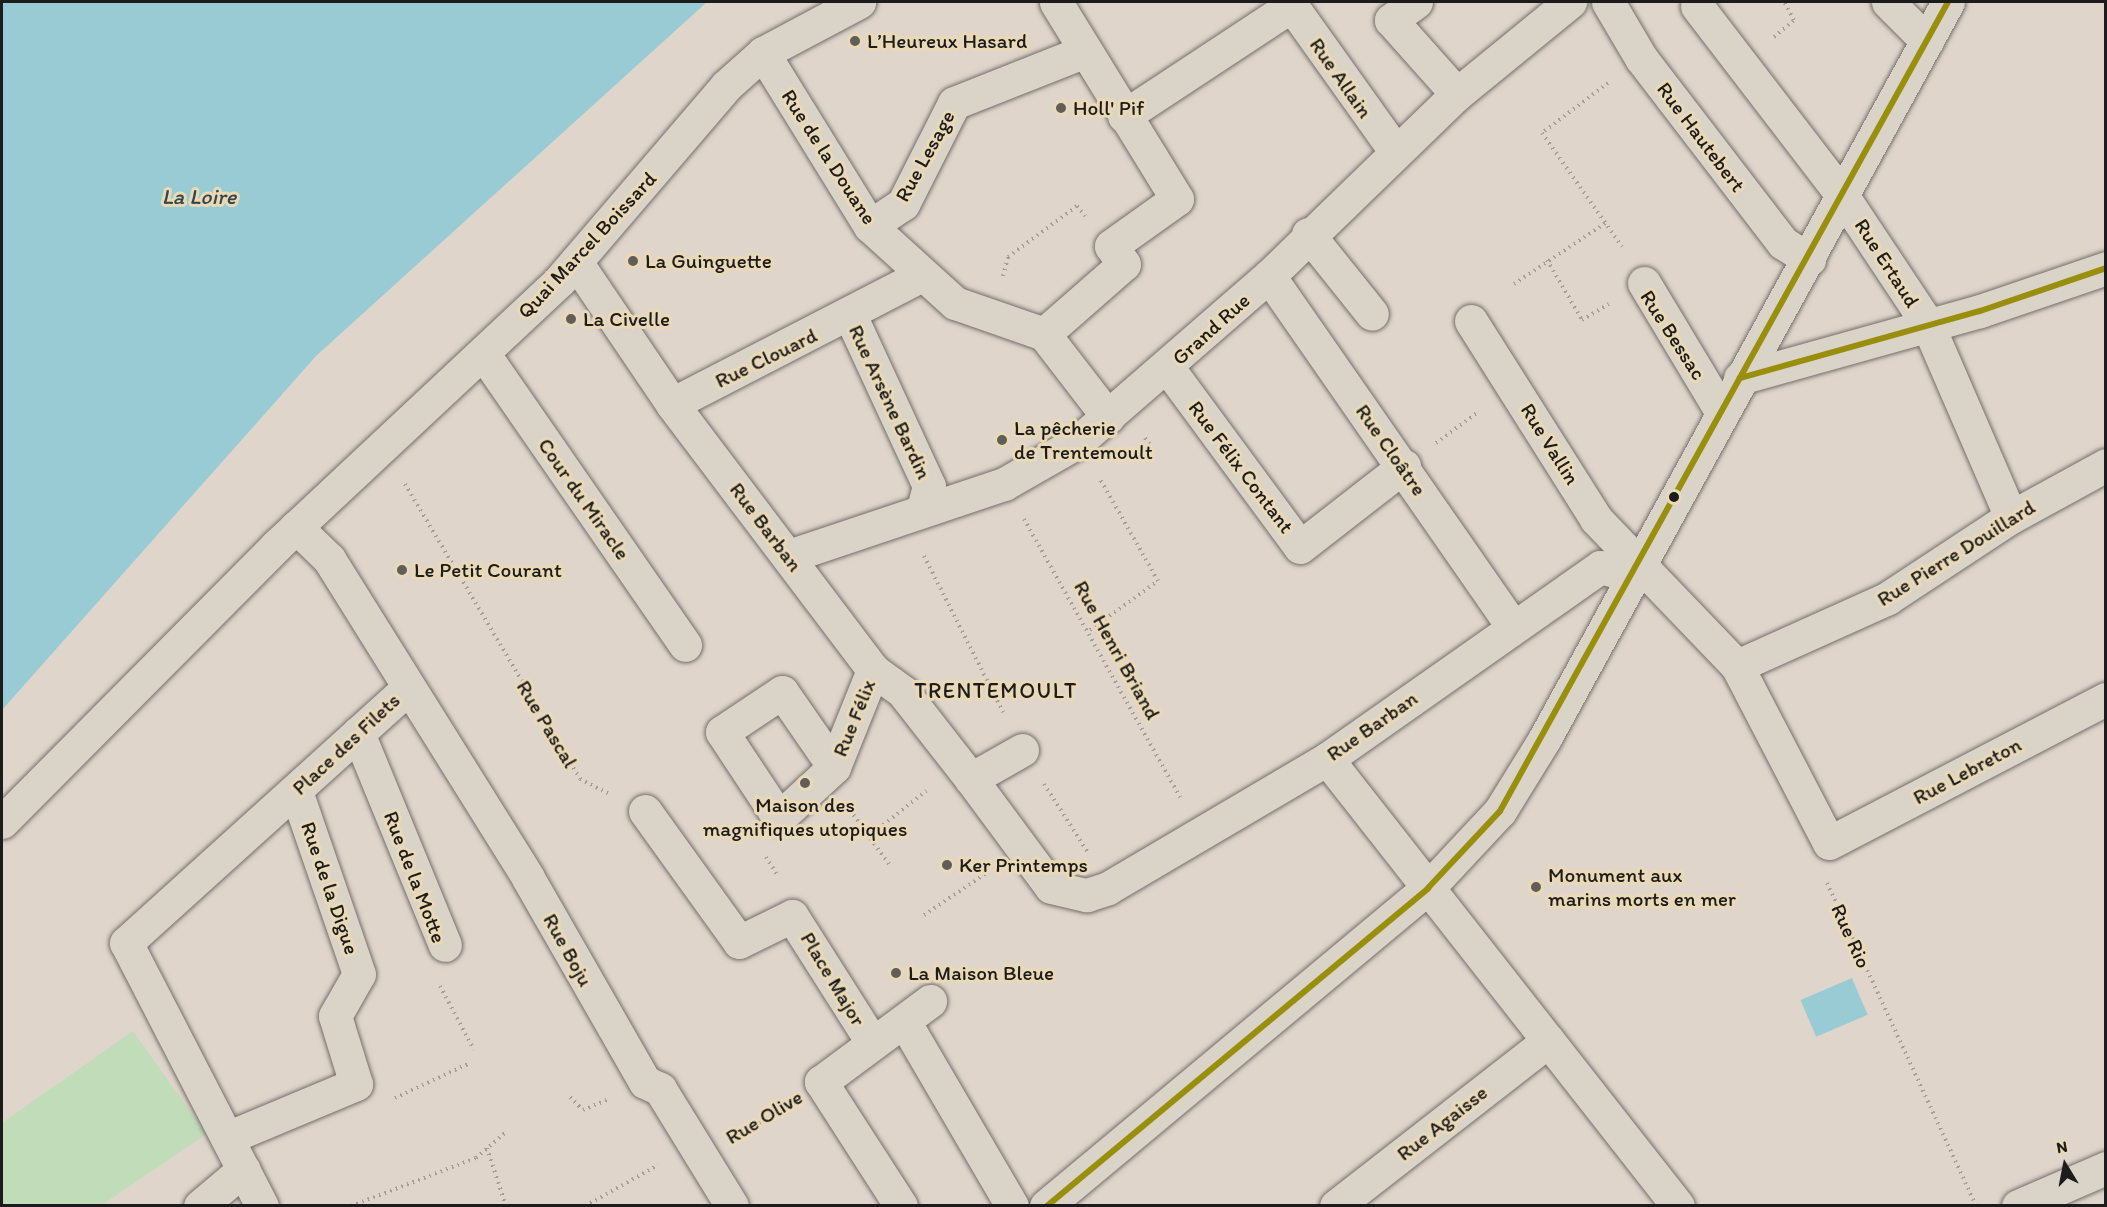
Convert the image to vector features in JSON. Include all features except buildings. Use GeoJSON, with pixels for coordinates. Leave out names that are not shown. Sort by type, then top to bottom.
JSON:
{"type":"FeatureCollection","features":[{"type":"Feature","properties":{"kind":"street","name":"Quai Marcel Boissard"},"geometry":{"type":"LineString","coordinates":[[296,527],[483,353],[576,262],[687,129],[763,53],[859,2]]}},
{"type":"Feature","properties":{"kind":"street"},"geometry":{"type":"LineString","coordinates":[[1056,2],[1083,52],[1177,199],[1111,246],[1124,264],[1044,334],[1108,417]]}},
{"type":"Feature","properties":{"kind":"street"},"geometry":{"type":"LineString","coordinates":[[1416,2],[1391,20],[1457,94]]}},
{"type":"Feature","properties":{"kind":"street","name":"Grand Rue"},"geometry":{"type":"LineString","coordinates":[[789,556],[923,509],[1004,484],[1079,441],[1168,368],[1269,276],[1308,234],[1457,94],[1570,2]]}},
{"type":"Feature","properties":{"kind":"street","name":"Rue Hautebert"},"geometry":{"type":"LineString","coordinates":[[1608,2],[1641,58],[1783,243],[1809,259]]}},
{"type":"Feature","properties":{"kind":"street"},"geometry":{"type":"LineString","coordinates":[[1888,2],[1927,41]]}},
{"type":"Feature","properties":{"kind":"street"},"geometry":{"type":"LineString","coordinates":[[1046,1206],[1428,888],[1500,811],[1545,738],[1634,568],[1809,259],[1948,2]]}},
{"type":"Feature","properties":{"kind":"street"},"geometry":{"type":"LineString","coordinates":[[1124,116],[1290,4]]}},
{"type":"Feature","properties":{"kind":"street","name":"Rue Allain"},"geometry":{"type":"LineString","coordinates":[[1290,4],[1396,152]]}},
{"type":"Feature","properties":{"kind":"street","name":"Rue Ertaud"},"geometry":{"type":"LineString","coordinates":[[1697,6],[1842,195],[1927,323],[2011,517]]}},
{"type":"Feature","properties":{"kind":"street","name":"Rue Lesage"},"geometry":{"type":"LineString","coordinates":[[870,226],[903,204],[954,103],[1083,52]]}},
{"type":"Feature","properties":{"kind":"street","name":"Rue de la Douane"},"geometry":{"type":"LineString","coordinates":[[763,53],[870,226],[955,303],[1044,334]]}},
{"type":"Feature","properties":{"kind":"street"},"geometry":{"type":"LineString","coordinates":[[1308,234],[1372,314]]}},
{"type":"Feature","properties":{"kind":"street","name":"Rue Barban"},"geometry":{"type":"LineString","coordinates":[[576,262],[672,404],[873,669],[903,692],[1051,887],[1087,895],[1108,888],[1327,759],[1512,626],[1600,567],[1634,568]]}},
{"type":"Feature","properties":{"kind":"street"},"geometry":{"type":"LineString","coordinates":[[1740,378],[1927,323],[1980,311],[2106,268]]}},
{"type":"Feature","properties":{"kind":"street","name":"Rue Clouard"},"geometry":{"type":"LineString","coordinates":[[672,404],[850,315],[922,275]]}},
{"type":"Feature","properties":{"kind":"street","name":"Rue Cloâtre"},"geometry":{"type":"LineString","coordinates":[[1269,276],[1404,466],[1512,626]]}},
{"type":"Feature","properties":{"kind":"street","name":"Rue Bessac"},"geometry":{"type":"LineString","coordinates":[[1644,283],[1721,411]]}},
{"type":"Feature","properties":{"kind":"street","name":"Rue Arsène Bardin"},"geometry":{"type":"LineString","coordinates":[[850,315],[929,486],[923,509]]}},
{"type":"Feature","properties":{"kind":"street","name":"Rue Vallin"},"geometry":{"type":"LineString","coordinates":[[1471,321],[1596,519],[1634,568],[1737,666]]}},
{"type":"Feature","properties":{"kind":"street","name":"Cour du Miracle"},"geometry":{"type":"LineString","coordinates":[[483,353],[685,645]]}},
{"type":"Feature","properties":{"kind":"street","name":"Rue Félix Contant"},"geometry":{"type":"LineString","coordinates":[[1168,368],[1300,547],[1404,466]]}},
{"type":"Feature","properties":{"kind":"street","name":"Rue Pierre Douillard"},"geometry":{"type":"LineString","coordinates":[[1737,666],[1888,598],[2011,517],[2106,465]]}},
{"type":"Feature","properties":{"kind":"street"},"geometry":{"type":"LineString","coordinates":[[2,822],[296,527]]}},
{"type":"Feature","properties":{"kind":"street","name":"Place des Filets"},"geometry":{"type":"LineString","coordinates":[[244,1169],[126,943],[406,689],[329,559],[296,527]]}},
{"type":"Feature","properties":{"kind":"street"},"geometry":{"type":"LineString","coordinates":[[1737,666],[1829,843]]}},
{"type":"Feature","properties":{"kind":"street","name":"Rue Félix"},"geometry":{"type":"LineString","coordinates":[[834,767],[782,692],[722,732],[779,818],[834,767],[873,669]]}},
{"type":"Feature","properties":{"kind":"street","name":"Rue Boju"},"geometry":{"type":"LineString","coordinates":[[406,689],[528,878],[645,1082],[660,1089],[697,1144],[732,1206]]}},
{"type":"Feature","properties":{"kind":"street","name":"Rue Lebreton"},"geometry":{"type":"LineString","coordinates":[[1829,843],[2106,699]]}},
{"type":"Feature","properties":{"kind":"street","name":"Rue de la Motte"},"geometry":{"type":"LineString","coordinates":[[358,733],[445,945]]}},
{"type":"Feature","properties":{"kind":"street"},"geometry":{"type":"LineString","coordinates":[[964,773],[1022,750]]}},
{"type":"Feature","properties":{"kind":"street"},"geometry":{"type":"LineString","coordinates":[[1327,759],[1678,1206]]}},
{"type":"Feature","properties":{"kind":"street","name":"Rue de la Digue"},"geometry":{"type":"LineString","coordinates":[[296,791],[359,974],[335,1016],[356,1084]]}},
{"type":"Feature","properties":{"kind":"street"},"geometry":{"type":"LineString","coordinates":[[645,811],[739,942],[792,916]]}},
{"type":"Feature","properties":{"kind":"street","name":"Place Major"},"geometry":{"type":"LineString","coordinates":[[792,916],[872,1042]]}},
{"type":"Feature","properties":{"kind":"street","name":"Rue Olive"},"geometry":{"type":"LineString","coordinates":[[821,1082],[872,1042],[930,1002]]}},
{"type":"Feature","properties":{"kind":"street"},"geometry":{"type":"LineString","coordinates":[[904,1021],[1012,1206]]}},
{"type":"Feature","properties":{"kind":"street","name":"Rue Agaisse"},"geometry":{"type":"LineString","coordinates":[[1336,1206],[1548,1041]]}},
{"type":"Feature","properties":{"kind":"street"},"geometry":{"type":"LineString","coordinates":[[821,1082],[901,1206]]}},
{"type":"Feature","properties":{"kind":"street"},"geometry":{"type":"LineString","coordinates":[[227,1138],[356,1084]]}},
{"type":"Feature","properties":{"kind":"street"},"geometry":{"type":"LineString","coordinates":[[2018,1206],[2106,1168]]}},
{"type":"Feature","properties":{"kind":"street"},"geometry":{"type":"LineString","coordinates":[[200,1206],[244,1169],[262,1206]]}},
{"type":"Feature","properties":{"kind":"path"},"geometry":{"type":"LineString","coordinates":[[1776,35],[1794,20],[1784,2]]}},
{"type":"Feature","properties":{"kind":"path"},"geometry":{"type":"LineString","coordinates":[[1514,284],[1546,260],[1607,222],[1542,133],[1641,58]]}},
{"type":"Feature","properties":{"kind":"path"},"geometry":{"type":"LineString","coordinates":[[990,314],[1008,257],[1077,206],[1111,246]]}},
{"type":"Feature","properties":{"kind":"path","name":"Rue Bessac"},"geometry":{"type":"LineString","coordinates":[[1546,260],[1582,320],[1644,283]]}},
{"type":"Feature","properties":{"kind":"path"},"geometry":{"type":"LineString","coordinates":[[1404,466],[1514,386]]}},
{"type":"Feature","properties":{"kind":"path"},"geometry":{"type":"LineString","coordinates":[[1079,441],[1158,580],[1090,630]]}},
{"type":"Feature","properties":{"kind":"path","name":"Rue Pascal"},"geometry":{"type":"LineString","coordinates":[[382,446],[580,779],[645,811]]}},
{"type":"Feature","properties":{"kind":"path","name":"Rue Henri Briand"},"geometry":{"type":"LineString","coordinates":[[1004,484],[1090,630],[1199,833]]}},
{"type":"Feature","properties":{"kind":"path","name":"Rue Arsène Bardin"},"geometry":{"type":"LineString","coordinates":[[923,509],[917,541],[1022,750],[1108,888]]}},
{"type":"Feature","properties":{"kind":"path"},"geometry":{"type":"LineString","coordinates":[[889,864],[869,836],[964,773]]}},
{"type":"Feature","properties":{"kind":"path"},"geometry":{"type":"LineString","coordinates":[[779,818],[754,839],[789,893],[792,916]]}},
{"type":"Feature","properties":{"kind":"path","name":"Rue Rio"},"geometry":{"type":"LineString","coordinates":[[1829,843],[1827,883],[1966,1195],[1976,1206]]}},
{"type":"Feature","properties":{"kind":"path"},"geometry":{"type":"LineString","coordinates":[[924,915],[1021,849]]}},
{"type":"Feature","properties":{"kind":"path","name":"Rue de la Motte"},"geometry":{"type":"LineString","coordinates":[[445,945],[433,972],[474,1050]]}},
{"type":"Feature","properties":{"kind":"path"},"geometry":{"type":"LineString","coordinates":[[356,1084],[390,1100],[470,1063]]}},
{"type":"Feature","properties":{"kind":"path","name":"Rue Olive"},"geometry":{"type":"LineString","coordinates":[[585,1206],[697,1144],[729,1143],[821,1082]]}},
{"type":"Feature","properties":{"kind":"path"},"geometry":{"type":"LineString","coordinates":[[351,1206],[476,1158],[506,1132]]}},
{"type":"Feature","properties":{"kind":"path"},"geometry":{"type":"LineString","coordinates":[[488,1148],[506,1206]]}},
{"type":"Feature","properties":{"kind":"green space"},"geometry":{"type":"Polygon","coordinates":[[[133,1031],[206,1134],[102,1205],[2,1205],[2,1123],[133,1031]]]}},
{"type":"Feature","properties":{"kind":"water","name":"La Loire"},"geometry":{"type":"Polygon","coordinates":[[[2,2],[707,2],[316,356],[2,710],[2,2]]]}},
{"type":"Feature","properties":{"kind":"water"},"geometry":{"type":"Polygon","coordinates":[[[1852,978],[1868,1015],[1816,1037],[1800,1000],[1852,978]]]}},
{"type":"Feature","properties":{"kind":"transit line"},"geometry":{"type":"LineString","coordinates":[[1047,1206],[1428,888],[1500,811],[1948,2]]}},
{"type":"Feature","properties":{"kind":"transit line"},"geometry":{"type":"LineString","coordinates":[[1740,378],[1980,311],[2106,268]]}},
{"type":"Feature","properties":{"kind":"place","name":"L’Heureux Hasard"},"geometry":{"type":"Point","coordinates":[855,41]}},
{"type":"Feature","properties":{"kind":"place","name":"Holl' Pif"},"geometry":{"type":"Point","coordinates":[1061,108]}},
{"type":"Feature","properties":{"kind":"place","name":"La Guinguette"},"geometry":{"type":"Point","coordinates":[633,261]}},
{"type":"Feature","properties":{"kind":"place","name":"La Civelle"},"geometry":{"type":"Point","coordinates":[571,319]}},
{"type":"Feature","properties":{"kind":"place","name":"La pêcherie de Trentemoult"},"geometry":{"type":"Point","coordinates":[1002,440]}},
{"type":"Feature","properties":{"kind":"place","name":"Le Petit Courant"},"geometry":{"type":"Point","coordinates":[402,570]}},
{"type":"Feature","properties":{"kind":"place","name":"Maison des magnifiques utopiques"},"geometry":{"type":"Point","coordinates":[805,783]}},
{"type":"Feature","properties":{"kind":"place","name":"Ker Printemps"},"geometry":{"type":"Point","coordinates":[947,865]}},
{"type":"Feature","properties":{"kind":"place","name":"Monument aux marins morts en mer"},"geometry":{"type":"Point","coordinates":[1536,887]}},
{"type":"Feature","properties":{"kind":"place","name":"La Maison Bleue"},"geometry":{"type":"Point","coordinates":[896,973]}},
{"type":"Feature","properties":{"kind":"district","name":"TRENTEMOULT"},"geometry":{"type":"Point","coordinates":[996,691]}}]}
